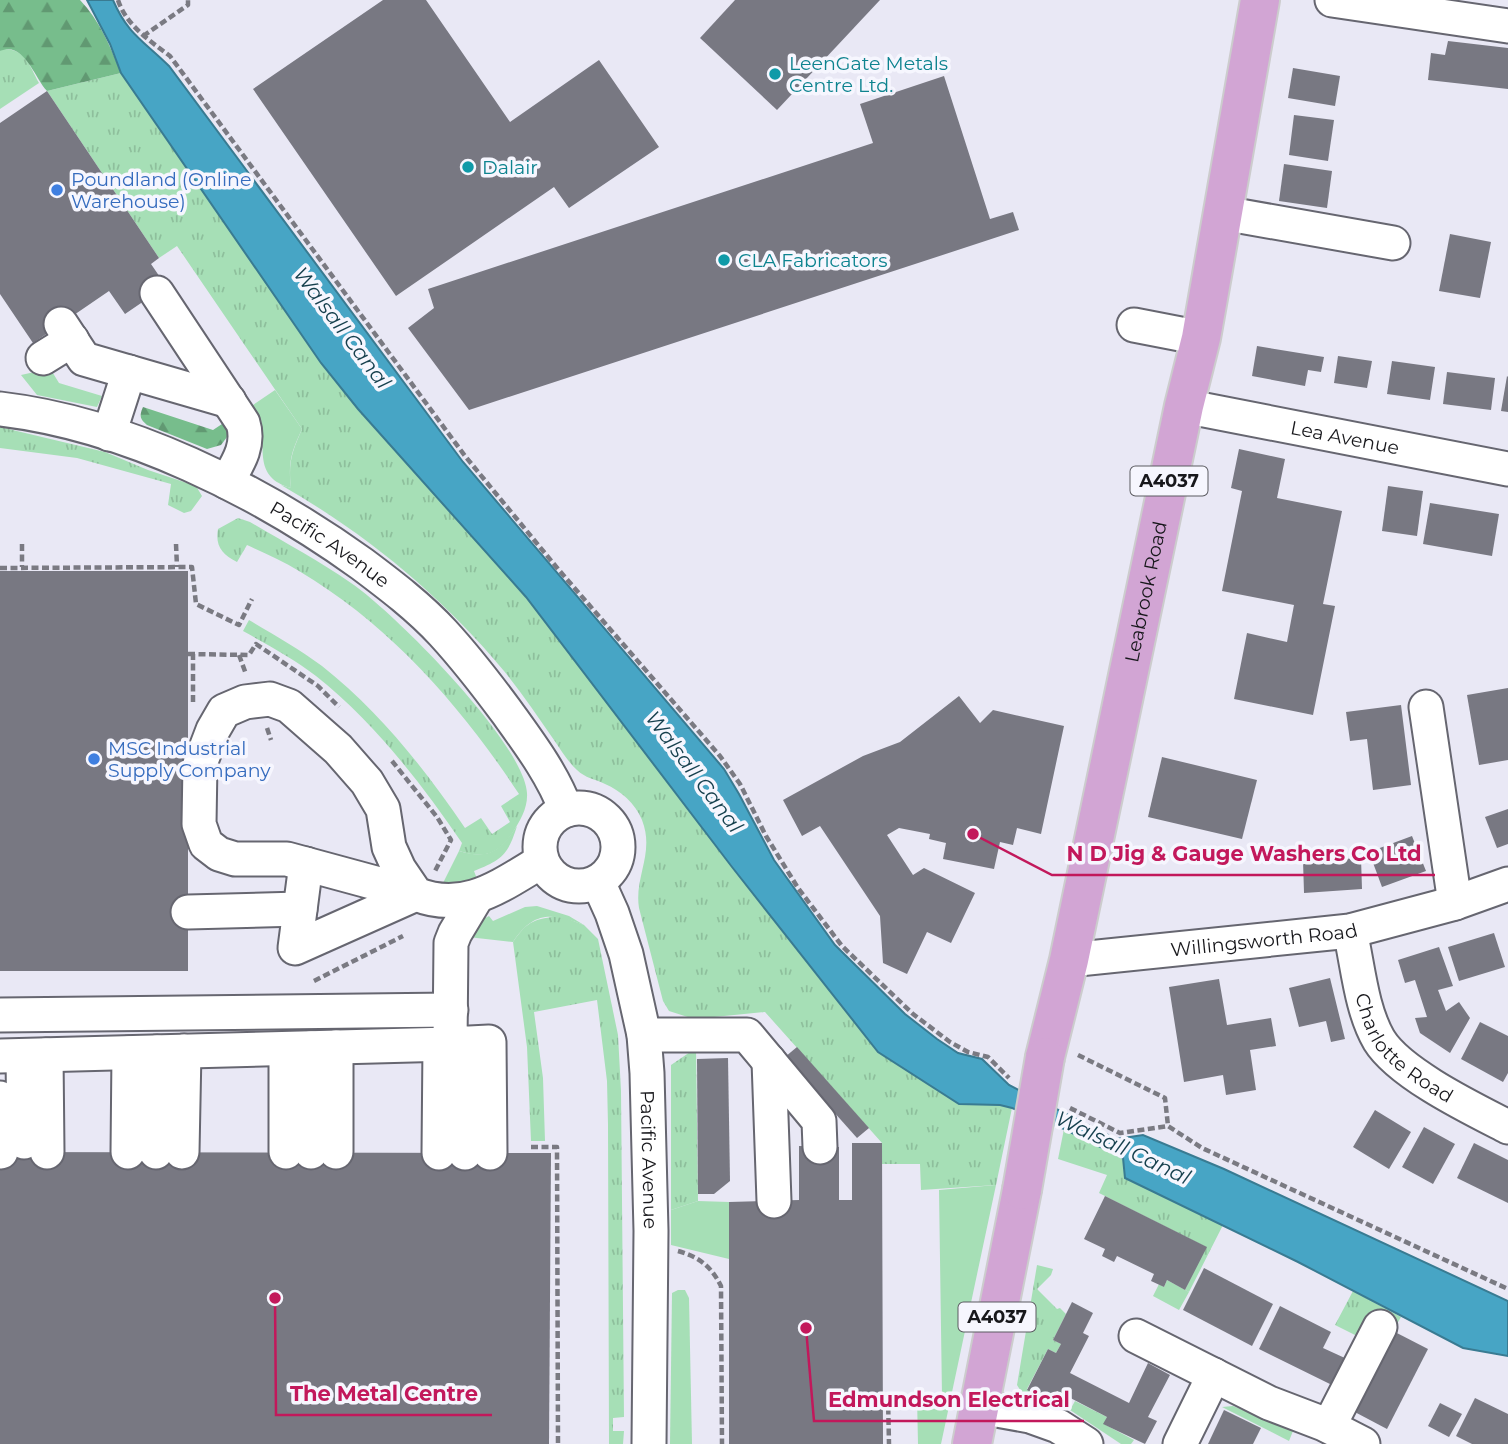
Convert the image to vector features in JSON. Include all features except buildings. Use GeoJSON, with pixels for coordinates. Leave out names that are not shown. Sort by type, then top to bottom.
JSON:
{"type":"FeatureCollection","features":[{"type":"Feature","properties":{"kind":"main road","name":"Leabrook Road"},"geometry":{"type":"LineString","coordinates":[[1047,1049],[1069,960],[1200,338],[1260,0]]}},
{"type":"Feature","properties":{"kind":"main road","name":"A4037"},"geometry":{"type":"LineString","coordinates":[[972,1444],[1047,1049]]}},
{"type":"Feature","properties":{"kind":"street"},"geometry":{"type":"LineString","coordinates":[[1332,0],[1508,26]]}},
{"type":"Feature","properties":{"kind":"street"},"geometry":{"type":"LineString","coordinates":[[1223,213],[1393,243]]}},
{"type":"Feature","properties":{"kind":"street"},"geometry":{"type":"LineString","coordinates":[[157,293],[229,401],[245,431],[242,454],[227,482]]}},
{"type":"Feature","properties":{"kind":"street"},"geometry":{"type":"LineString","coordinates":[[1133,324],[1200,338]]}},
{"type":"Feature","properties":{"kind":"street"},"geometry":{"type":"LineString","coordinates":[[43,358],[66,332],[84,359],[229,401]]}},
{"type":"Feature","properties":{"kind":"street"},"geometry":{"type":"LineString","coordinates":[[109,434],[129,372]]}},
{"type":"Feature","properties":{"kind":"street","name":"Lea Avenue"},"geometry":{"type":"LineString","coordinates":[[1184,406],[1508,469]]}},
{"type":"Feature","properties":{"kind":"street","name":"Pacific Avenue"},"geometry":{"type":"LineString","coordinates":[[0,409],[109,434],[227,482],[331,542],[395,588],[442,632],[496,698],[545,765],[566,810]]}},
{"type":"Feature","properties":{"kind":"street"},"geometry":{"type":"LineString","coordinates":[[296,862],[235,859],[219,854],[195,832],[195,756],[225,711],[245,702],[270,699],[289,706],[338,748],[367,782],[383,809],[389,847],[398,869],[423,897]]}},
{"type":"Feature","properties":{"kind":"street"},"geometry":{"type":"LineString","coordinates":[[289,706],[265,708],[246,719],[230,737],[218,763],[214,794],[220,822],[232,838],[249,849],[423,897],[476,898]]}},
{"type":"Feature","properties":{"kind":"street"},"geometry":{"type":"LineString","coordinates":[[1426,708],[1455,903]]}},
{"type":"Feature","properties":{"kind":"street"},"geometry":{"type":"LineString","coordinates":[[586,808],[597,811],[614,827],[619,850],[616,863],[598,882],[572,886],[549,873],[542,861],[541,838],[545,827],[553,817],[566,810],[586,808]]}},
{"type":"Feature","properties":{"kind":"street"},"geometry":{"type":"LineString","coordinates":[[17,1059],[157,1052],[451,1044],[489,1042],[465,1153],[451,1044],[451,943],[476,898],[542,861]]}},
{"type":"Feature","properties":{"kind":"street"},"geometry":{"type":"LineString","coordinates":[[296,862],[299,920],[295,948],[423,897]]}},
{"type":"Feature","properties":{"kind":"street","name":"Pacific Avenue"},"geometry":{"type":"LineString","coordinates":[[598,882],[626,954],[644,1035],[651,1231],[649,1444]]}},
{"type":"Feature","properties":{"kind":"street","name":"Willingsworth Road"},"geometry":{"type":"LineString","coordinates":[[1069,960],[1350,931],[1455,903],[1508,884]]}},
{"type":"Feature","properties":{"kind":"street"},"geometry":{"type":"LineString","coordinates":[[188,921],[299,920]]}},
{"type":"Feature","properties":{"kind":"street","name":"Charlotte Road"},"geometry":{"type":"LineString","coordinates":[[1350,931],[1368,1013],[1380,1042],[1405,1066],[1456,1101],[1508,1127]]}},
{"type":"Feature","properties":{"kind":"street"},"geometry":{"type":"LineString","coordinates":[[0,1015],[451,1010]]}},
{"type":"Feature","properties":{"kind":"street"},"geometry":{"type":"LineString","coordinates":[[644,1035],[747,1035],[819,1121],[820,1147]]}},
{"type":"Feature","properties":{"kind":"street"},"geometry":{"type":"LineString","coordinates":[[311,1048],[311,1152],[311,1048]]}},
{"type":"Feature","properties":{"kind":"street"},"geometry":{"type":"LineString","coordinates":[[157,1052],[155,1152],[157,1052]]}},
{"type":"Feature","properties":{"kind":"street"},"geometry":{"type":"LineString","coordinates":[[17,1059],[24,1152]]}},
{"type":"Feature","properties":{"kind":"street"},"geometry":{"type":"LineString","coordinates":[[17,1059],[24,1152]]}},
{"type":"Feature","properties":{"kind":"street"},"geometry":{"type":"LineString","coordinates":[[769,1061],[774,1201]]}},
{"type":"Feature","properties":{"kind":"street"},"geometry":{"type":"LineString","coordinates":[[1329,1426],[1380,1326]]}},
{"type":"Feature","properties":{"kind":"street"},"geometry":{"type":"LineString","coordinates":[[1136,1336],[1269,1403],[1329,1426],[1363,1444]]}},
{"type":"Feature","properties":{"kind":"street"},"geometry":{"type":"LineString","coordinates":[[1180,1444],[1214,1375]]}},
{"type":"Feature","properties":{"kind":"street"},"geometry":{"type":"LineString","coordinates":[[980,1407],[1030,1416],[1058,1426],[1086,1444]]}},
{"type":"Feature","properties":{"kind":"path"},"geometry":{"type":"LineString","coordinates":[[118,0],[143,36],[170,56],[465,456],[558,569],[720,756],[740,784],[766,836],[798,888],[842,946],[913,1014],[950,1042],[968,1052],[988,1057],[1012,1080]]}},
{"type":"Feature","properties":{"kind":"path"},"geometry":{"type":"LineString","coordinates":[[143,36],[188,5],[188,0]]}},
{"type":"Feature","properties":{"kind":"path"},"geometry":{"type":"LineString","coordinates":[[22,544],[22,568]]}},
{"type":"Feature","properties":{"kind":"path"},"geometry":{"type":"LineString","coordinates":[[176,544],[177,567]]}},
{"type":"Feature","properties":{"kind":"path"},"geometry":{"type":"LineString","coordinates":[[0,568],[192,567],[196,604],[239,625],[252,599]]}},
{"type":"Feature","properties":{"kind":"path"},"geometry":{"type":"LineString","coordinates":[[195,756],[190,654],[249,655],[256,644],[318,686],[347,714]]}},
{"type":"Feature","properties":{"kind":"path"},"geometry":{"type":"LineString","coordinates":[[309,984],[425,925],[423,897],[451,840],[437,817],[386,754]]}},
{"type":"Feature","properties":{"kind":"path"},"geometry":{"type":"LineString","coordinates":[[1047,1049],[1165,1098],[1168,1126]]}},
{"type":"Feature","properties":{"kind":"path"},"geometry":{"type":"LineString","coordinates":[[1060,1104],[1120,1133],[1168,1126],[1202,1148],[1508,1289]]}},
{"type":"Feature","properties":{"kind":"path"},"geometry":{"type":"LineString","coordinates":[[531,1147],[557,1147],[558,1444]]}},
{"type":"Feature","properties":{"kind":"path"},"geometry":{"type":"LineString","coordinates":[[668,1248],[704,1262],[714,1272],[721,1286],[722,1444]]}},
{"type":"Feature","properties":{"kind":"path"},"geometry":{"type":"LineString","coordinates":[[888,1397],[889,1444]]}},
{"type":"Feature","properties":{"kind":"green space"},"geometry":{"type":"Polygon","coordinates":[[[0,0],[80,0],[99,25],[121,73],[47,91],[22,56],[8,49],[0,51],[0,0]]]}},
{"type":"Feature","properties":{"kind":"green space"},"geometry":{"type":"Polygon","coordinates":[[[3,49],[22,55],[39,83],[0,109],[0,51],[3,49]]]}},
{"type":"Feature","properties":{"kind":"green space"},"geometry":{"type":"Polygon","coordinates":[[[121,73],[321,363],[358,409],[526,597],[732,867],[878,1052],[959,1104],[1012,1108],[996,1185],[921,1190],[920,1164],[882,1164],[882,1143],[765,1012],[694,1019],[669,1011],[663,1001],[639,908],[639,886],[646,843],[642,820],[636,808],[617,790],[583,775],[574,767],[504,671],[455,617],[428,592],[372,545],[281,485],[291,488],[292,457],[302,429],[177,246],[159,258],[47,91],[121,73]]]}},
{"type":"Feature","properties":{"kind":"green space"},"geometry":{"type":"Polygon","coordinates":[[[48,365],[59,383],[102,396],[97,407],[37,395],[21,375],[39,371],[48,365]]]}},
{"type":"Feature","properties":{"kind":"green space"},"geometry":{"type":"Polygon","coordinates":[[[275,390],[302,429],[291,458],[291,488],[271,477],[266,469],[261,420],[251,421],[247,409],[275,390]]]}},
{"type":"Feature","properties":{"kind":"green space"},"geometry":{"type":"Polygon","coordinates":[[[143,407],[213,430],[228,420],[230,433],[221,445],[207,449],[147,425],[141,417],[143,407]]]}},
{"type":"Feature","properties":{"kind":"green space"},"geometry":{"type":"Polygon","coordinates":[[[0,427],[105,452],[196,486],[202,496],[191,511],[184,513],[168,505],[171,484],[77,458],[0,448],[0,427]]]}},
{"type":"Feature","properties":{"kind":"green space"},"geometry":{"type":"Polygon","coordinates":[[[238,518],[250,522],[314,559],[371,598],[425,649],[481,712],[520,771],[527,793],[521,819],[502,846],[483,855],[459,851],[462,843],[430,798],[358,713],[308,670],[243,631],[249,620],[322,666],[343,683],[400,742],[465,828],[481,818],[492,834],[510,822],[501,806],[519,794],[497,761],[448,699],[393,642],[332,592],[293,567],[247,545],[237,562],[227,556],[219,545],[218,529],[238,518]]]}},
{"type":"Feature","properties":{"kind":"green space"},"geometry":{"type":"Polygon","coordinates":[[[517,826],[503,855],[474,871],[477,879],[462,887],[442,885],[459,851],[486,854],[493,851],[505,842],[517,826]]]}},
{"type":"Feature","properties":{"kind":"green space"},"geometry":{"type":"Polygon","coordinates":[[[537,906],[569,916],[584,925],[562,918],[544,917],[528,925],[513,942],[468,937],[478,922],[489,916],[493,921],[525,907],[537,906]]]}},
{"type":"Feature","properties":{"kind":"green space"},"geometry":{"type":"Polygon","coordinates":[[[560,916],[584,925],[598,939],[618,1035],[621,1091],[624,1417],[613,1418],[613,1431],[624,1431],[623,1444],[609,1444],[607,1081],[597,1000],[534,1012],[543,1078],[545,1141],[531,1141],[527,1047],[513,942],[523,929],[533,922],[560,916]]]}},
{"type":"Feature","properties":{"kind":"green space"},"geometry":{"type":"Polygon","coordinates":[[[696,1048],[698,1201],[671,1210],[671,1065],[696,1048]]]}},
{"type":"Feature","properties":{"kind":"green space"},"geometry":{"type":"Polygon","coordinates":[[[1064,1129],[1123,1158],[1125,1178],[1223,1225],[1189,1292],[1185,1290],[1206,1247],[1099,1193],[1107,1175],[1058,1159],[1064,1129]]]}},
{"type":"Feature","properties":{"kind":"green space"},"geometry":{"type":"Polygon","coordinates":[[[996,1185],[941,1444],[918,1444],[917,1397],[942,1396],[939,1190],[996,1185]]]}},
{"type":"Feature","properties":{"kind":"green space"},"geometry":{"type":"Polygon","coordinates":[[[698,1201],[729,1202],[729,1259],[671,1245],[671,1210],[698,1201]]]}},
{"type":"Feature","properties":{"kind":"green space"},"geometry":{"type":"Polygon","coordinates":[[[1037,1265],[1053,1269],[1051,1275],[1037,1289],[1066,1314],[1053,1340],[1061,1344],[1056,1353],[1048,1349],[1027,1389],[1051,1402],[1032,1398],[1023,1393],[1017,1385],[1037,1265]]]}},
{"type":"Feature","properties":{"kind":"green space"},"geometry":{"type":"Polygon","coordinates":[[[1167,1280],[1189,1292],[1179,1310],[1153,1296],[1159,1284],[1164,1287],[1167,1280]]]}},
{"type":"Feature","properties":{"kind":"green space"},"geometry":{"type":"Polygon","coordinates":[[[685,1290],[689,1298],[692,1444],[670,1444],[672,1293],[685,1290]]]}},
{"type":"Feature","properties":{"kind":"green space"},"geometry":{"type":"Polygon","coordinates":[[[1353,1291],[1401,1317],[1393,1331],[1367,1317],[1357,1336],[1335,1325],[1353,1291]]]}},
{"type":"Feature","properties":{"kind":"green space"},"geometry":{"type":"Polygon","coordinates":[[[1075,1401],[1107,1417],[1104,1424],[1134,1440],[1131,1444],[1121,1444],[1070,1410],[1075,1401]]]}},
{"type":"Feature","properties":{"kind":"green space"},"geometry":{"type":"Polygon","coordinates":[[[1233,1406],[1293,1431],[1289,1441],[1222,1407],[1233,1406]]]}},
{"type":"Feature","properties":{"kind":"water","name":"Walsall Canal"},"geometry":{"type":"Polygon","coordinates":[[[87,0],[113,0],[131,30],[169,66],[463,462],[724,769],[774,860],[835,945],[905,1014],[958,1053],[982,1059],[1009,1085],[1116,1139],[1143,1135],[1224,1169],[1508,1301],[1508,1356],[1463,1348],[1298,1262],[1125,1178],[1123,1158],[1064,1129],[1012,1108],[959,1104],[878,1052],[732,867],[526,597],[358,409],[321,363],[121,73],[110,44],[87,0]]]}},
{"type":"Feature","properties":{"kind":"place","name":"LeenGate Metals Centre Ltd."},"geometry":{"type":"Point","coordinates":[775,74]}},
{"type":"Feature","properties":{"kind":"place","name":"Dalair"},"geometry":{"type":"Point","coordinates":[468,167]}},
{"type":"Feature","properties":{"kind":"place","name":"Poundland (Online Warehouse)"},"geometry":{"type":"Point","coordinates":[57,190]}},
{"type":"Feature","properties":{"kind":"place","name":"CLA Fabricators"},"geometry":{"type":"Point","coordinates":[724,260]}},
{"type":"Feature","properties":{"kind":"place","name":"MSC Industrial Supply Company"},"geometry":{"type":"Point","coordinates":[94,759]}},
{"type":"Feature","properties":{"kind":"place","name":"N D Jig & Gauge Washers Co Ltd"},"geometry":{"type":"Point","coordinates":[973,834]}},
{"type":"Feature","properties":{"kind":"place","name":"The Metal Centre"},"geometry":{"type":"Point","coordinates":[275,1298]}},
{"type":"Feature","properties":{"kind":"place","name":"Edmundson Electrical"},"geometry":{"type":"Point","coordinates":[806,1328]}}]}
